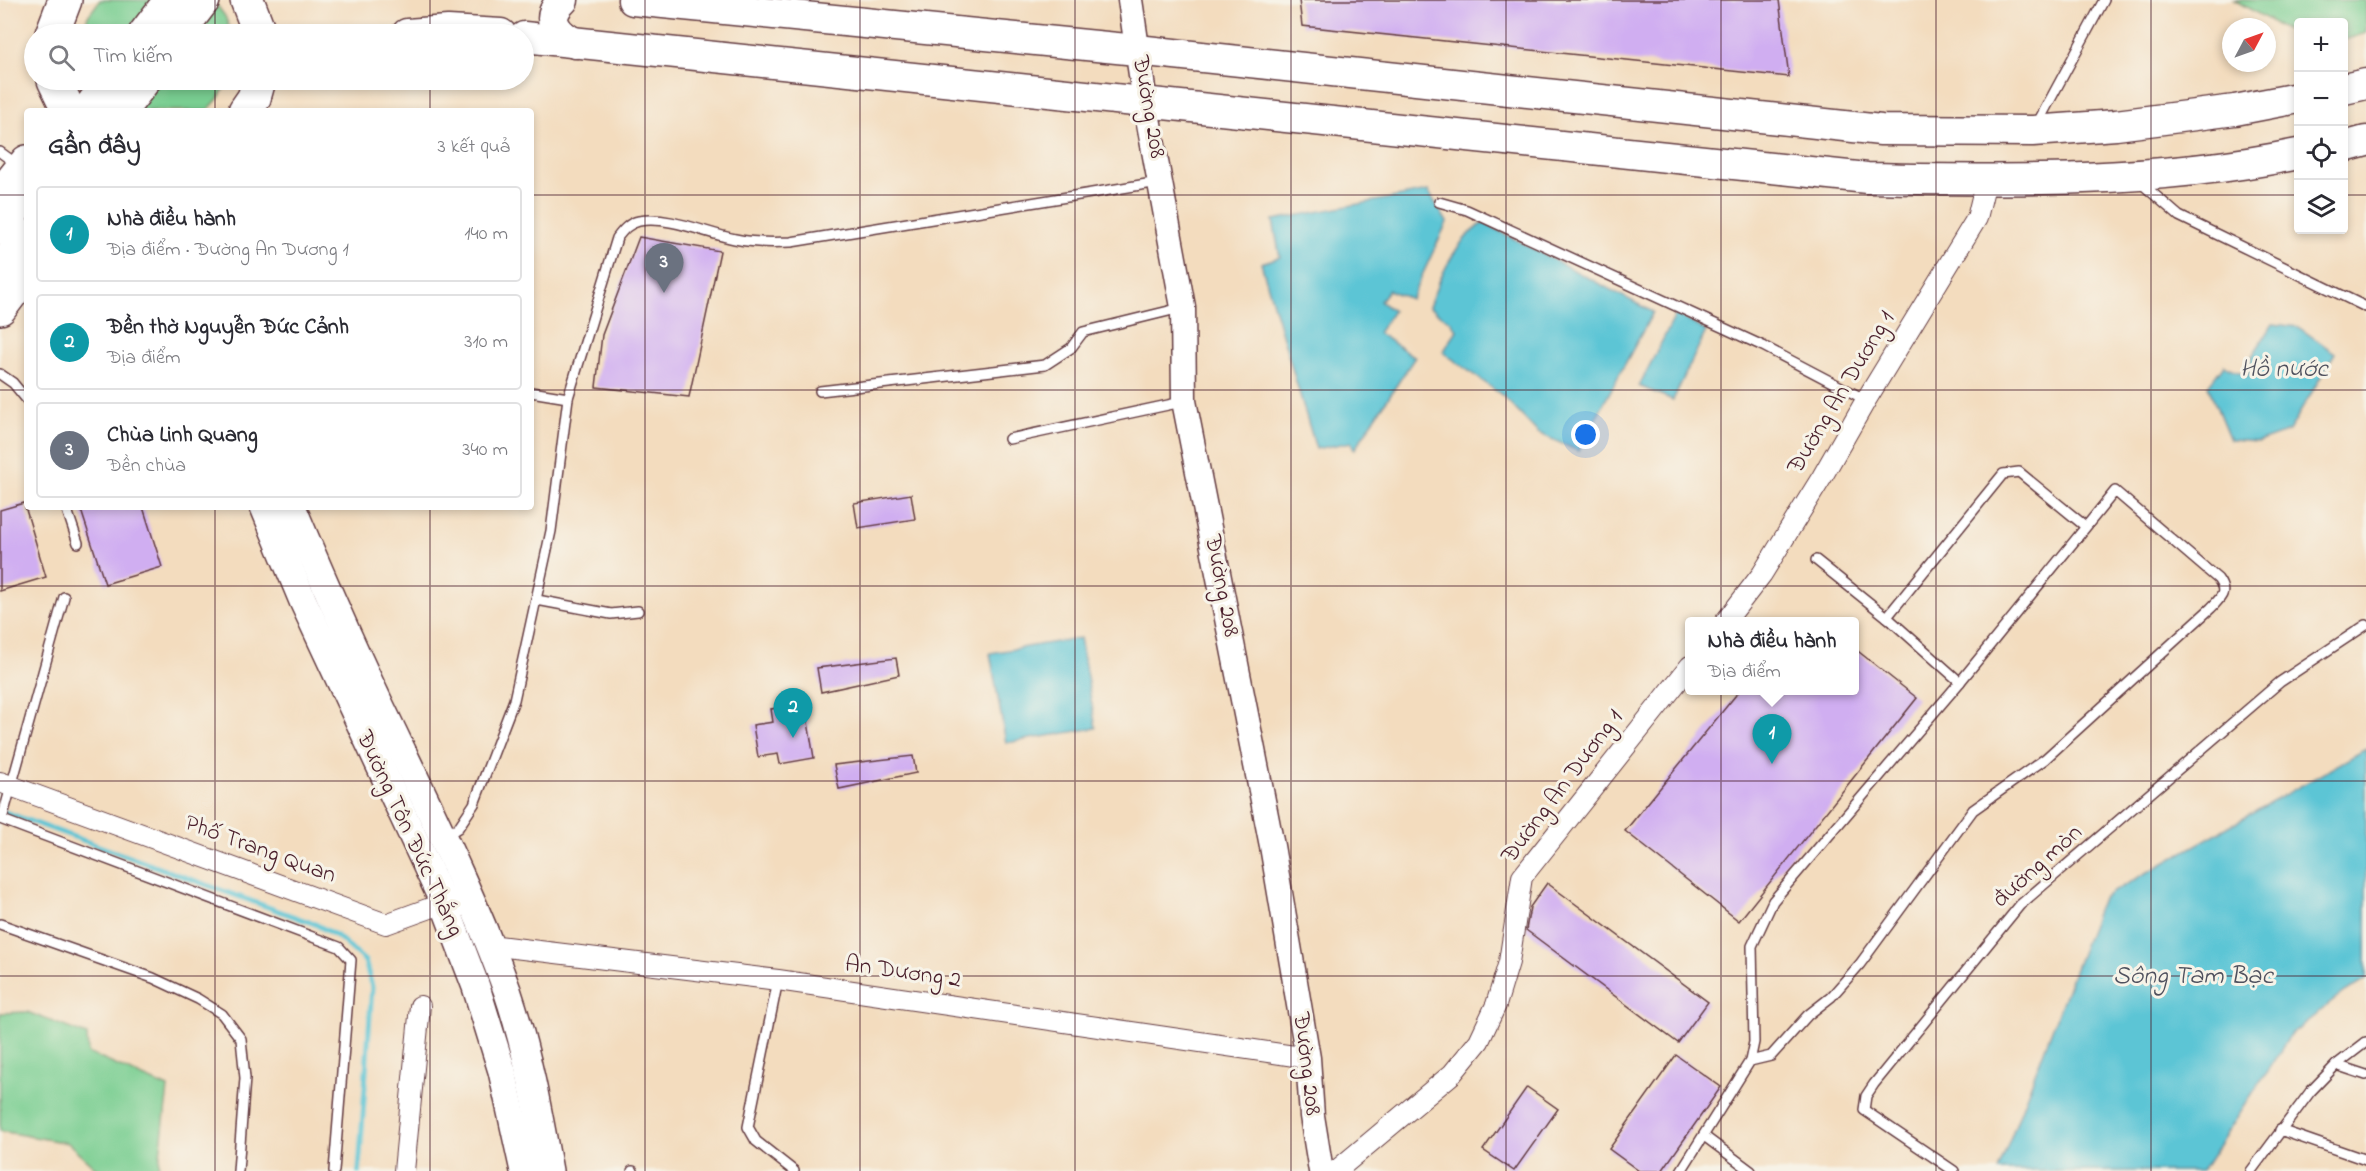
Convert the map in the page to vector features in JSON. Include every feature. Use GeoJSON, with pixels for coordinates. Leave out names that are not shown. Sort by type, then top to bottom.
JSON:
{"type":"FeatureCollection","features":[{"type":"Feature","properties":{"kind":"highway"},"geometry":{"type":"LineString","coordinates":[[153,24],[171,0]]}},
{"type":"Feature","properties":{"kind":"highway"},"geometry":{"type":"LineString","coordinates":[[185,24],[203,0]]}},
{"type":"Feature","properties":{"kind":"highway"},"geometry":{"type":"LineString","coordinates":[[90,108],[104,90]]}},
{"type":"Feature","properties":{"kind":"highway"},"geometry":{"type":"LineString","coordinates":[[122,108],[136,90]]}},
{"type":"Feature","properties":{"kind":"highway"},"geometry":{"type":"LineString","coordinates":[[0,196],[19,168]]}},
{"type":"Feature","properties":{"kind":"highway"},"geometry":{"type":"LineString","coordinates":[[0,228],[19,168]]}},
{"type":"Feature","properties":{"kind":"highway"},"geometry":{"type":"LineString","coordinates":[[0,272],[24,240]]}},
{"type":"Feature","properties":{"kind":"highway"},"geometry":{"type":"LineString","coordinates":[[0,308],[24,276]]}},
{"type":"Feature","properties":{"kind":"main road"},"geometry":{"type":"LineString","coordinates":[[563,0],[555,7],[552,17],[555,27],[562,36],[575,43]]}},
{"type":"Feature","properties":{"kind":"main road"},"geometry":{"type":"LineString","coordinates":[[633,0],[1137,50],[1881,130],[2033,131],[2116,125],[2294,102]]}},
{"type":"Feature","properties":{"kind":"main road"},"geometry":{"type":"LineString","coordinates":[[534,38],[1867,178],[1986,181],[2134,176],[2294,154]]}},
{"type":"Feature","properties":{"kind":"main road"},"geometry":{"type":"LineString","coordinates":[[2348,88],[2366,84]]}},
{"type":"Feature","properties":{"kind":"main road"},"geometry":{"type":"LineString","coordinates":[[2348,146],[2366,141]]}},
{"type":"Feature","properties":{"kind":"main road","name":"Đường Tôn Đức Thắng"},"geometry":{"type":"LineString","coordinates":[[265,510],[303,601],[444,903],[476,987],[502,1071],[524,1171]]}},
{"type":"Feature","properties":{"kind":"main road","name":"Đường Tôn Đức Thắng"},"geometry":{"type":"LineString","coordinates":[[293,510],[328,591],[443,836],[490,945],[507,992],[532,1077],[549,1171]]}},
{"type":"Feature","properties":{"kind":"street","name":"Đường 208"},"geometry":{"type":"LineString","coordinates":[[1130,0],[1145,102],[1162,182],[1183,307],[1185,401],[1272,846],[1308,1058],[1312,1116],[1321,1171]]}},
{"type":"Feature","properties":{"kind":"street","name":"Đường An Dương 1"},"geometry":{"type":"LineString","coordinates":[[1728,617],[1762,574],[1977,218],[1986,181]]}},
{"type":"Feature","properties":{"kind":"street","name":"Đường An Dương 1"},"geometry":{"type":"LineString","coordinates":[[1336,1171],[1452,1074],[1479,1041],[1496,1005],[1509,962],[1522,877],[1685,671]]}},
{"type":"Feature","properties":{"kind":"street","name":"Phố Trang Quan"},"geometry":{"type":"LineString","coordinates":[[7,790],[386,924],[444,903]]}},
{"type":"Feature","properties":{"kind":"street"},"geometry":{"type":"LineString","coordinates":[[444,903],[490,945]]}},
{"type":"Feature","properties":{"kind":"street","name":"An Dương 2"},"geometry":{"type":"LineString","coordinates":[[490,945],[778,980],[1308,1058]]}},
{"type":"Feature","properties":{"kind":"street"},"geometry":{"type":"LineString","coordinates":[[404,1171],[420,1006]]}},
{"type":"Feature","properties":{"kind":"lane"},"geometry":{"type":"LineString","coordinates":[[2033,131],[2104,0]]}},
{"type":"Feature","properties":{"kind":"lane"},"geometry":{"type":"LineString","coordinates":[[2134,176],[2179,216],[2366,307]]}},
{"type":"Feature","properties":{"kind":"lane"},"geometry":{"type":"LineString","coordinates":[[443,836],[458,828],[469,812],[492,760],[517,691],[551,531],[568,398],[617,238],[630,225],[657,220],[736,239],[791,242],[1162,182]]}},
{"type":"Feature","properties":{"kind":"lane"},"geometry":{"type":"LineString","coordinates":[[1440,201],[1476,214],[1763,346],[1866,400]]}},
{"type":"Feature","properties":{"kind":"lane"},"geometry":{"type":"LineString","coordinates":[[820,391],[1045,365],[1071,348],[1083,332],[1183,307]]}},
{"type":"Feature","properties":{"kind":"lane"},"geometry":{"type":"LineString","coordinates":[[0,374],[13,383],[24,396]]}},
{"type":"Feature","properties":{"kind":"lane"},"geometry":{"type":"LineString","coordinates":[[534,392],[568,398]]}},
{"type":"Feature","properties":{"kind":"lane"},"geometry":{"type":"LineString","coordinates":[[1009,439],[1185,401]]}},
{"type":"Feature","properties":{"kind":"lane"},"geometry":{"type":"LineString","coordinates":[[1887,617],[2002,474],[2019,472],[2085,526]]}},
{"type":"Feature","properties":{"kind":"lane"},"geometry":{"type":"LineString","coordinates":[[1681,1171],[1750,1061],[1754,1042],[1752,946],[1761,922],[1773,901],[1960,682],[2115,490],[2218,579],[2224,593],[2211,608],[2080,730],[2045,759],[1973,810],[1860,964],[1831,997],[1808,1015],[1771,1056],[1750,1061]]}},
{"type":"Feature","properties":{"kind":"lane"},"geometry":{"type":"LineString","coordinates":[[67,510],[78,543]]}},
{"type":"Feature","properties":{"kind":"lane"},"geometry":{"type":"LineString","coordinates":[[1816,560],[1887,617],[1960,682]]}},
{"type":"Feature","properties":{"kind":"lane"},"geometry":{"type":"LineString","coordinates":[[64,597],[7,790],[2,818],[339,947],[351,960],[334,1171]]}},
{"type":"Feature","properties":{"kind":"lane"},"geometry":{"type":"LineString","coordinates":[[537,600],[611,614],[638,611]]}},
{"type":"Feature","properties":{"kind":"lane","name":"đường mòn"},"geometry":{"type":"LineString","coordinates":[[1954,1171],[1864,1110],[1866,1096],[1874,1084],[2020,905],[2280,682],[2366,625]]}},
{"type":"Feature","properties":{"kind":"lane"},"geometry":{"type":"LineString","coordinates":[[0,924],[153,978],[198,999],[222,1014],[242,1039],[244,1068],[238,1171]]}},
{"type":"Feature","properties":{"kind":"lane"},"geometry":{"type":"LineString","coordinates":[[778,980],[748,1128],[756,1141],[794,1171]]}},
{"type":"Feature","properties":{"kind":"lane"},"geometry":{"type":"LineString","coordinates":[[2251,1171],[2310,1092],[2336,1065],[2366,1042]]}},
{"type":"Feature","properties":{"kind":"lane"},"geometry":{"type":"LineString","coordinates":[[2336,1065],[2366,1075]]}},
{"type":"Feature","properties":{"kind":"lane"},"geometry":{"type":"LineString","coordinates":[[2280,1130],[2366,1160]]}},
{"type":"Feature","properties":{"kind":"lane"},"geometry":{"type":"LineString","coordinates":[[1704,1136],[1751,1171]]}},
{"type":"Feature","properties":{"kind":"green space"},"geometry":{"type":"Polygon","coordinates":[[[100,0],[213,0],[228,24],[85,24],[88,16],[100,0]]]}},
{"type":"Feature","properties":{"kind":"green space"},"geometry":{"type":"Polygon","coordinates":[[[2234,0],[2366,0],[2366,33],[2348,39],[2348,18],[2294,18],[2294,35],[2276,24],[2276,18],[2265,18],[2234,0]]]}},
{"type":"Feature","properties":{"kind":"green space"},"geometry":{"type":"Polygon","coordinates":[[[90,90],[223,90],[210,108],[105,108],[90,90]]]}},
{"type":"Feature","properties":{"kind":"green space"},"geometry":{"type":"Polygon","coordinates":[[[27,1012],[87,1035],[88,1053],[168,1088],[158,1171],[99,1171],[68,1143],[0,1131],[0,1013],[27,1012]]]}},
{"type":"Feature","properties":{"kind":"water"},"geometry":{"type":"Polygon","coordinates":[[[1428,191],[1447,222],[1411,299],[1388,290],[1380,301],[1393,311],[1378,333],[1415,357],[1354,450],[1351,442],[1316,449],[1261,263],[1280,257],[1273,220],[1428,191]]]}},
{"type":"Feature","properties":{"kind":"water"},"geometry":{"type":"Polygon","coordinates":[[[1484,223],[1653,312],[1578,451],[1538,433],[1503,396],[1443,352],[1457,330],[1451,322],[1429,307],[1457,248],[1474,229],[1484,223]]]}},
{"type":"Feature","properties":{"kind":"water"},"geometry":{"type":"Polygon","coordinates":[[[1676,314],[1706,331],[1673,400],[1639,386],[1676,314]]]}},
{"type":"Feature","properties":{"kind":"water","name":"Hồ nước"},"geometry":{"type":"Polygon","coordinates":[[[2273,324],[2298,327],[2335,353],[2289,431],[2258,442],[2230,440],[2208,386],[2224,365],[2248,376],[2252,356],[2273,324]]]}},
{"type":"Feature","properties":{"kind":"water"},"geometry":{"type":"Polygon","coordinates":[[[1080,638],[1096,728],[1006,743],[990,653],[1080,638]]]}},
{"type":"Feature","properties":{"kind":"water","name":"Sông Tam Bạc"},"geometry":{"type":"Polygon","coordinates":[[[2366,749],[2366,979],[2345,992],[2291,1034],[2202,1171],[1998,1171],[2102,898],[2366,749]]]}},
{"type":"Feature","properties":{"kind":"building"},"geometry":{"type":"Polygon","coordinates":[[[1299,0],[1779,0],[1789,77],[1302,26],[1299,0]]]}},
{"type":"Feature","properties":{"kind":"building"},"geometry":{"type":"Polygon","coordinates":[[[639,237],[720,251],[689,397],[596,387],[602,335],[639,237]]]}},
{"type":"Feature","properties":{"kind":"building"},"geometry":{"type":"Polygon","coordinates":[[[911,494],[915,519],[858,528],[854,503],[911,494]]]}},
{"type":"Feature","properties":{"kind":"building"},"geometry":{"type":"Polygon","coordinates":[[[24,503],[24,510],[26,510],[46,577],[0,591],[0,510],[24,503]]]}},
{"type":"Feature","properties":{"kind":"building"},"geometry":{"type":"Polygon","coordinates":[[[81,510],[144,510],[162,567],[105,584],[81,510]]]}},
{"type":"Feature","properties":{"kind":"building"},"geometry":{"type":"Polygon","coordinates":[[[1859,652],[1917,698],[1739,921],[1625,831],[1736,695],[1859,695],[1859,652]]]}},
{"type":"Feature","properties":{"kind":"building"},"geometry":{"type":"Polygon","coordinates":[[[896,658],[899,675],[821,692],[817,668],[896,658]]]}},
{"type":"Feature","properties":{"kind":"building"},"geometry":{"type":"Polygon","coordinates":[[[805,704],[814,758],[780,764],[778,754],[758,757],[753,725],[773,722],[771,709],[805,704]]]}},
{"type":"Feature","properties":{"kind":"building"},"geometry":{"type":"Polygon","coordinates":[[[913,756],[916,773],[839,789],[834,765],[913,756]]]}},
{"type":"Feature","properties":{"kind":"building"},"geometry":{"type":"Polygon","coordinates":[[[1547,883],[1708,1002],[1678,1043],[1526,930],[1530,907],[1547,883]]]}},
{"type":"Feature","properties":{"kind":"building"},"geometry":{"type":"Polygon","coordinates":[[[1676,1055],[1721,1087],[1662,1171],[1639,1171],[1609,1149],[1676,1055]]]}},
{"type":"Feature","properties":{"kind":"building"},"geometry":{"type":"Polygon","coordinates":[[[1527,1087],[1558,1109],[1514,1171],[1483,1150],[1527,1087]]]}},
{"type":"Feature","properties":{"kind":"waterway"},"geometry":{"type":"LineString","coordinates":[[2,811],[315,924],[337,936],[365,961],[372,987],[359,1171]]}},
{"type":"Feature","properties":{"kind":"place","name":"Chùa Linh Quang"},"geometry":{"type":"Point","coordinates":[664,293]}},
{"type":"Feature","properties":{"kind":"place","name":"Đền thờ Nguyễn Đức Cảnh"},"geometry":{"type":"Point","coordinates":[793,738]}},
{"type":"Feature","properties":{"kind":"place","name":"Nhà điều hành"},"geometry":{"type":"Point","coordinates":[1772,764]}}]}
